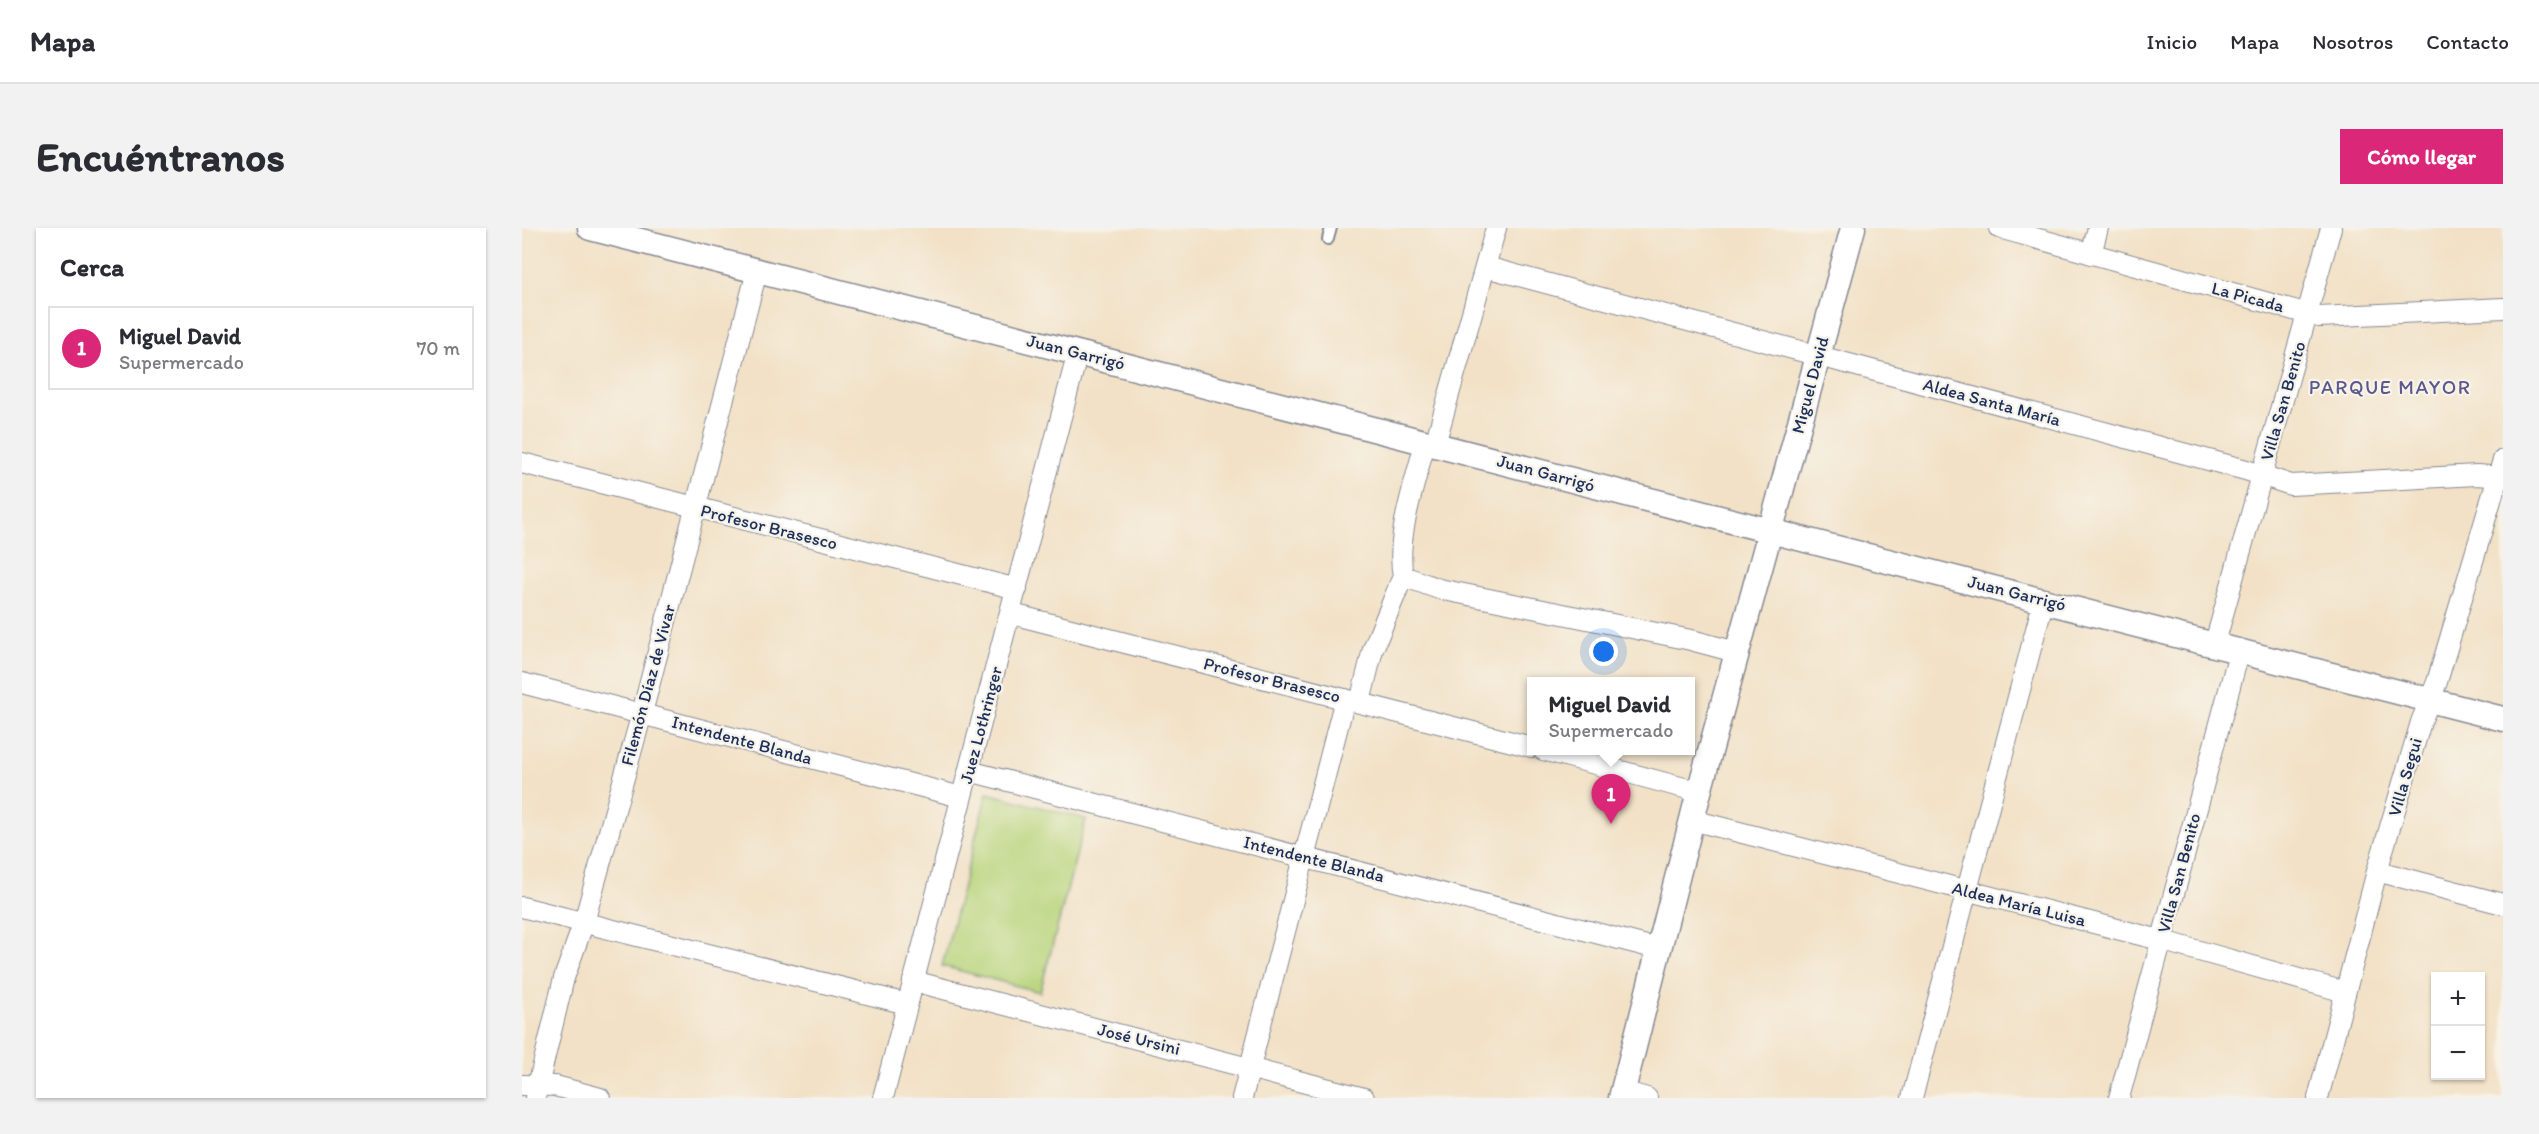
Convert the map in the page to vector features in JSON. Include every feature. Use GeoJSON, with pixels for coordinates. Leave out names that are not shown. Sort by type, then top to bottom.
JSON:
{"type":"FeatureCollection","features":[{"type":"Feature","properties":{"kind":"street","name":"Juan Garrigó"},"geometry":{"type":"LineString","coordinates":[[590,228],[1770,531],[2241,649],[2503,719]]}},
{"type":"Feature","properties":{"kind":"street"},"geometry":{"type":"LineString","coordinates":[[1242,1098],[1304,856],[1352,700],[1403,576],[1400,559],[1402,539],[1497,228]]}},
{"type":"Feature","properties":{"kind":"street","name":"Miguel David"},"geometry":{"type":"LineString","coordinates":[[1621,1095],[1736,652],[1853,228]]}},
{"type":"Feature","properties":{"kind":"street","name":"La Picada"},"geometry":{"type":"LineString","coordinates":[[1999,228],[2308,314],[2333,317],[2503,308]]}},
{"type":"Feature","properties":{"kind":"street"},"geometry":{"type":"LineString","coordinates":[[2091,254],[2098,228]]}},
{"type":"Feature","properties":{"kind":"street","name":"Villa San Benito"},"geometry":{"type":"LineString","coordinates":[[2215,643],[2331,228]]}},
{"type":"Feature","properties":{"kind":"street","name":"Aldea Santa María"},"geometry":{"type":"LineString","coordinates":[[1486,267],[2263,475],[2291,485],[2502,471]]}},
{"type":"Feature","properties":{"kind":"street","name":"Filemón Díaz de Vivar"},"geometry":{"type":"LineString","coordinates":[[532,1090],[564,978],[584,922],[642,713],[757,271]]}},
{"type":"Feature","properties":{"kind":"street","name":"Juez Lothringer"},"geometry":{"type":"LineString","coordinates":[[883,1098],[961,797],[1012,614],[1078,352]]}},
{"type":"Feature","properties":{"kind":"street","name":"Profesor Brasesco"},"geometry":{"type":"LineString","coordinates":[[522,463],[1017,589]]}},
{"type":"Feature","properties":{"kind":"street","name":"Villa Segui"},"geometry":{"type":"LineString","coordinates":[[2318,1098],[2377,871],[2421,722],[2431,699],[2502,471]]}},
{"type":"Feature","properties":{"kind":"street"},"geometry":{"type":"LineString","coordinates":[[1403,576],[1455,592],[1691,640],[1736,652]]}},
{"type":"Feature","properties":{"kind":"street"},"geometry":{"type":"LineString","coordinates":[[1912,1098],[2044,599]]}},
{"type":"Feature","properties":{"kind":"street","name":"Profesor Brasesco"},"geometry":{"type":"LineString","coordinates":[[1012,614],[1527,746]]}},
{"type":"Feature","properties":{"kind":"street","name":"Villa San Benito"},"geometry":{"type":"LineString","coordinates":[[2119,1098],[2160,940],[2241,649]]}},
{"type":"Feature","properties":{"kind":"street","name":"Intendente Blanda"},"geometry":{"type":"LineString","coordinates":[[522,683],[961,797]]}},
{"type":"Feature","properties":{"kind":"street"},"geometry":{"type":"LineString","coordinates":[[1562,755],[1699,792]]}},
{"type":"Feature","properties":{"kind":"street","name":"Intendente Blanda"},"geometry":{"type":"LineString","coordinates":[[969,771],[1659,949]]}},
{"type":"Feature","properties":{"kind":"street","name":"Aldea María Luisa"},"geometry":{"type":"LineString","coordinates":[[1692,819],[2160,940],[2345,992]]}},
{"type":"Feature","properties":{"kind":"street"},"geometry":{"type":"LineString","coordinates":[[2377,871],[2503,904]]}},
{"type":"Feature","properties":{"kind":"street"},"geometry":{"type":"LineString","coordinates":[[522,907],[907,1004]]}},
{"type":"Feature","properties":{"kind":"street","name":"José Ursini"},"geometry":{"type":"LineString","coordinates":[[913,981],[1364,1098]]}},
{"type":"Feature","properties":{"kind":"street"},"geometry":{"type":"LineString","coordinates":[[532,1090],[555,1086],[600,1098]]}},
{"type":"Feature","properties":{"kind":"street"},"geometry":{"type":"LineString","coordinates":[[1621,1095],[1647,1098]]}},
{"type":"Feature","properties":{"kind":"green space"},"geometry":{"type":"Polygon","coordinates":[[[987,793],[1086,819],[1040,992],[942,966],[987,793]]]}},
{"type":"Feature","properties":{"kind":"place","name":"Miguel David"},"geometry":{"type":"Point","coordinates":[1611,824]}},
{"type":"Feature","properties":{"kind":"district","name":"PARQUE MAYOR"},"geometry":{"type":"Point","coordinates":[2390,387]}}]}
